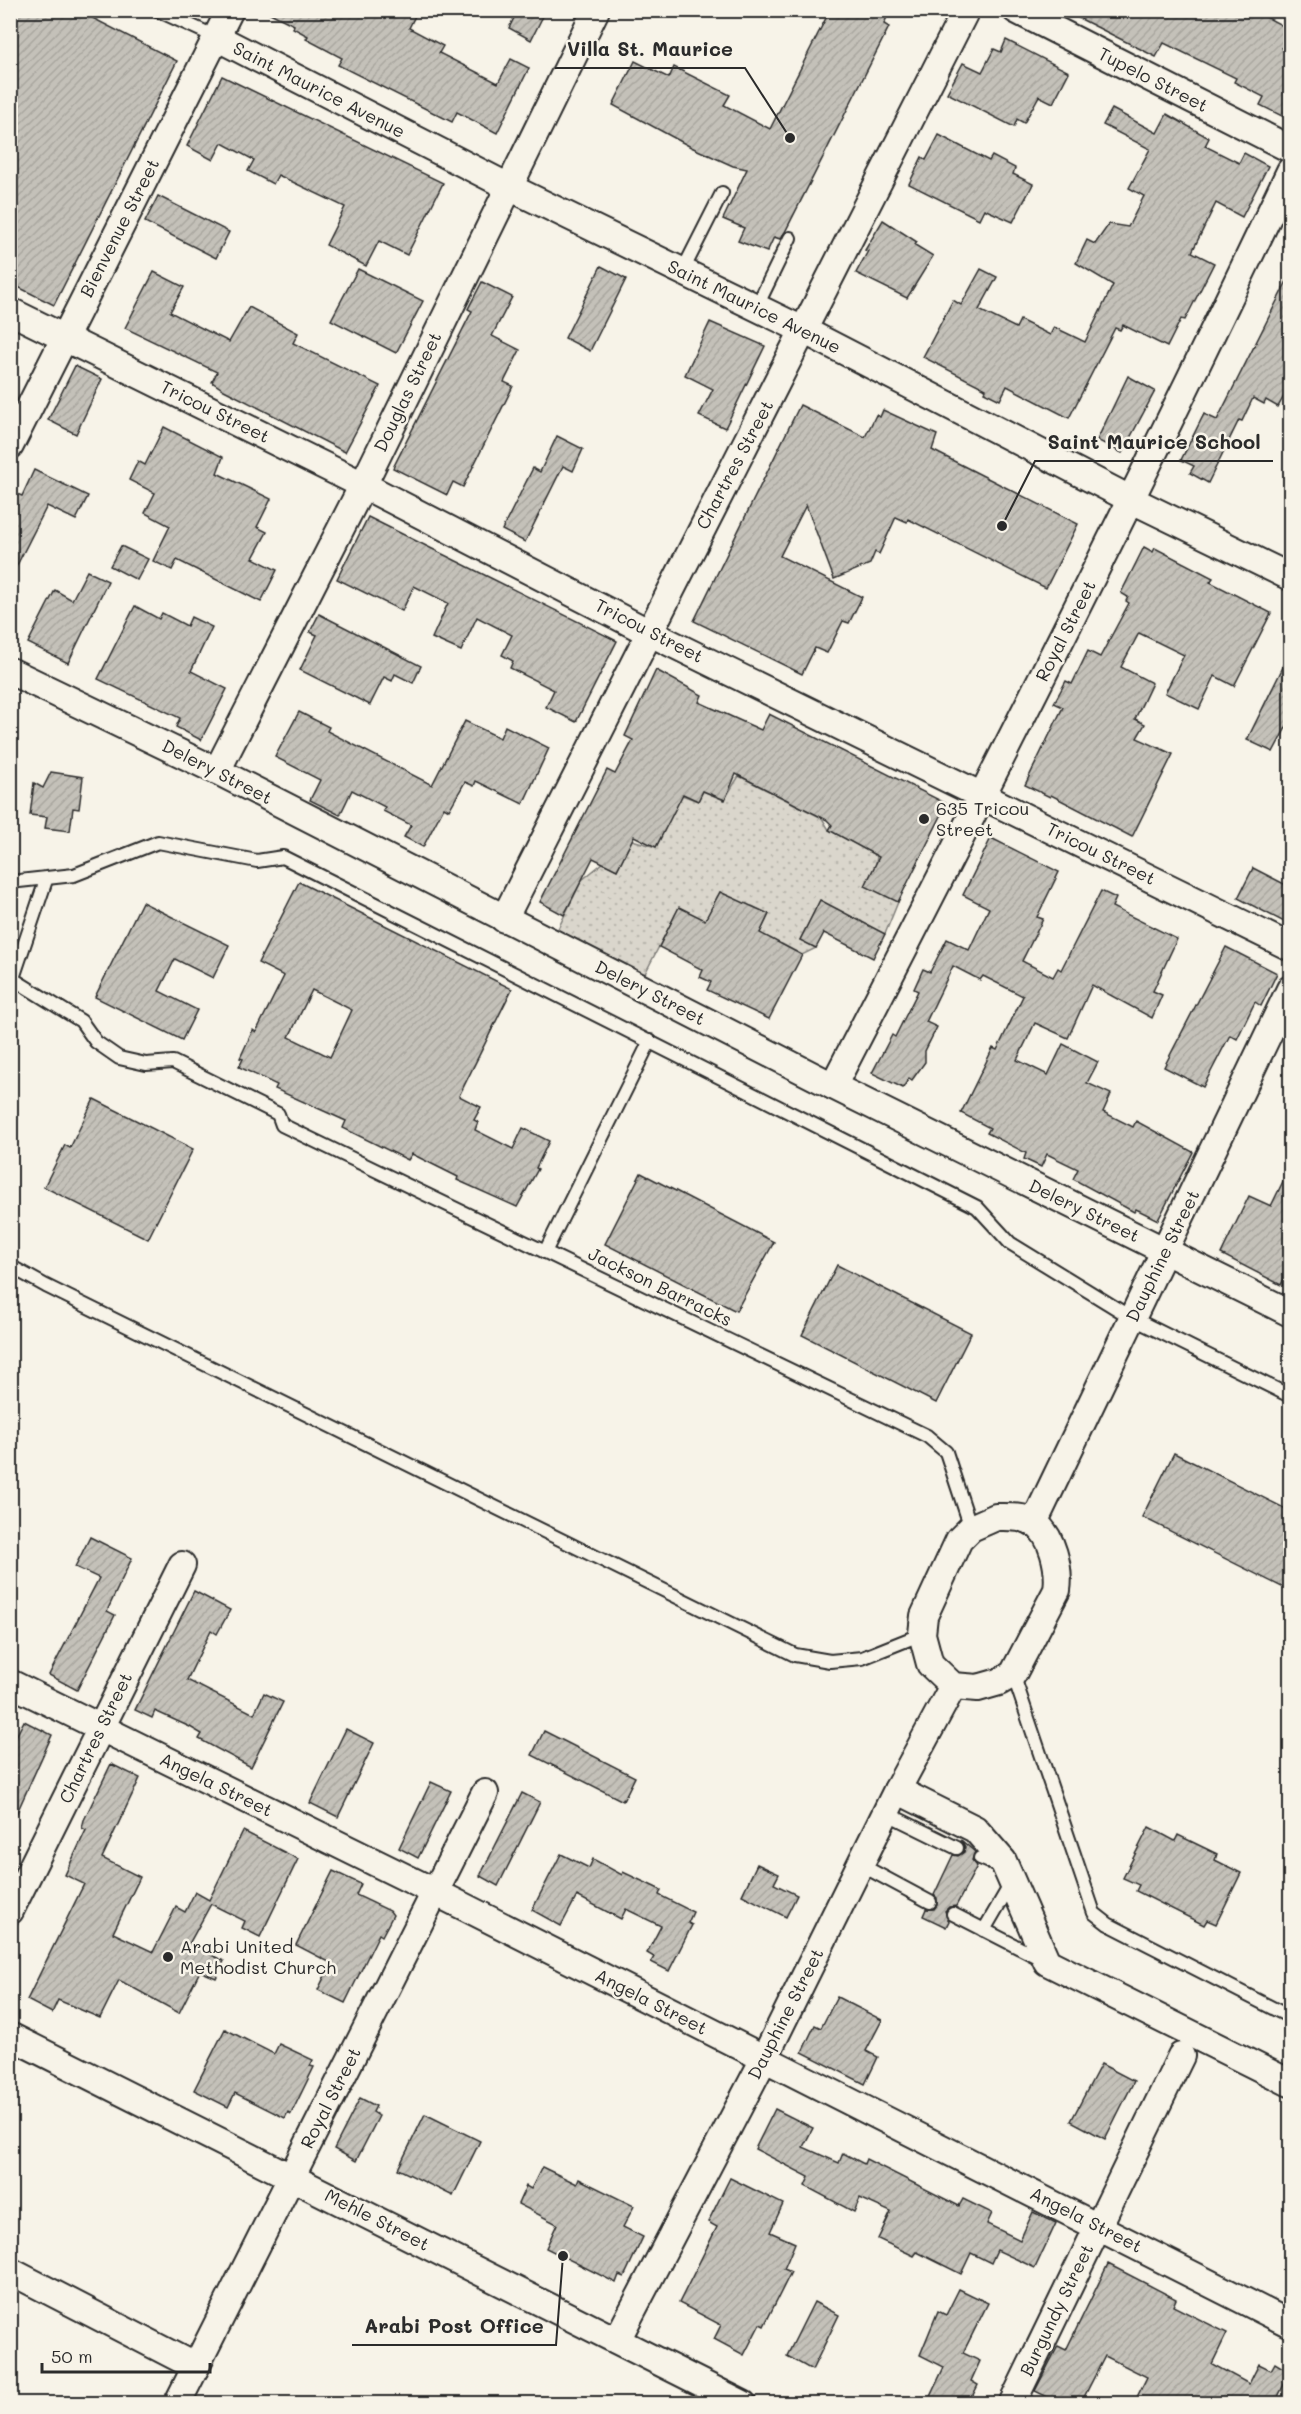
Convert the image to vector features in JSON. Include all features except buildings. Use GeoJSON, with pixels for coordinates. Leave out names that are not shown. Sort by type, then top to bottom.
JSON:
{"type":"FeatureCollection","features":[{"type":"Feature","properties":{"kind":"street","name":"Bienvenue Street"},"geometry":{"type":"LineString","coordinates":[[10,446],[230,10]]}},
{"type":"Feature","properties":{"kind":"street","name":"Douglas Street"},"geometry":{"type":"LineString","coordinates":[[217,771],[363,485],[596,10]]}},
{"type":"Feature","properties":{"kind":"street","name":"Chartres Street"},"geometry":{"type":"LineString","coordinates":[[504,919],[648,632],[805,331],[966,10]]}},
{"type":"Feature","properties":{"kind":"street","name":"Tupelo Street"},"geometry":{"type":"LineString","coordinates":[[1016,10],[1290,149]]}},
{"type":"Feature","properties":{"kind":"street","name":"Saint Maurice Avenue"},"geometry":{"type":"LineString","coordinates":[[216,38],[509,188],[805,331],[1132,500],[1290,577]]}},
{"type":"Feature","properties":{"kind":"street","name":"Royal Street"},"geometry":{"type":"LineString","coordinates":[[833,1086],[984,796],[1132,500],[1290,171]]}},
{"type":"Feature","properties":{"kind":"street","name":"Tricou Street"},"geometry":{"type":"LineString","coordinates":[[10,311],[363,485],[648,632],[1290,947]]}},
{"type":"Feature","properties":{"kind":"street","name":"Delery Street"},"geometry":{"type":"LineString","coordinates":[[10,671],[217,771],[833,1086],[1290,1313]]}},
{"type":"Feature","properties":{"kind":"street","name":"Dauphine Street"},"geometry":{"type":"LineString","coordinates":[[1034,1523],[1132,1318],[1167,1252],[1290,989]]}},
{"type":"Feature","properties":{"kind":"street"},"geometry":{"type":"LineString","coordinates":[[996,1517],[1020,1517],[1034,1523],[1044,1534],[1050,1546],[1059,1575],[1057,1590],[1013,1674],[999,1682],[978,1688],[953,1686],[930,1664],[922,1634],[924,1616],[959,1540],[971,1528],[996,1517]]}},
{"type":"Feature","properties":{"kind":"street","name":"Chartres Street"},"geometry":{"type":"LineString","coordinates":[[10,1911],[182,1565]]}},
{"type":"Feature","properties":{"kind":"street","name":"Angela Street"},"geometry":{"type":"LineString","coordinates":[[10,1683],[435,1892],[1290,2324]]}},
{"type":"Feature","properties":{"kind":"street","name":"Dauphine Street"},"geometry":{"type":"LineString","coordinates":[[616,2340],[764,2060],[897,1790],[953,1686]]}},
{"type":"Feature","properties":{"kind":"street"},"geometry":{"type":"LineString","coordinates":[[897,1790],[975,1829],[1003,1861],[1047,1962],[1290,2083]]}},
{"type":"Feature","properties":{"kind":"street","name":"Royal Street"},"geometry":{"type":"LineString","coordinates":[[177,2403],[485,1793]]}},
{"type":"Feature","properties":{"kind":"street","name":"Mehle Street"},"geometry":{"type":"LineString","coordinates":[[10,2036],[743,2403]]}},
{"type":"Feature","properties":{"kind":"street","name":"Burgundy Street"},"geometry":{"type":"LineString","coordinates":[[1012,2403],[1181,2056]]}},
{"type":"Feature","properties":{"kind":"street"},"geometry":{"type":"LineString","coordinates":[[10,2271],[196,2367]]}},
{"type":"Feature","properties":{"kind":"lane"},"geometry":{"type":"LineString","coordinates":[[157,10],[216,38]]}},
{"type":"Feature","properties":{"kind":"lane"},"geometry":{"type":"LineString","coordinates":[[682,272],[722,193]]}},
{"type":"Feature","properties":{"kind":"lane"},"geometry":{"type":"LineString","coordinates":[[756,308],[790,238]]}},
{"type":"Feature","properties":{"kind":"lane"},"geometry":{"type":"LineString","coordinates":[[10,882],[46,880],[74,875],[158,842],[257,861],[283,857],[976,1207],[1010,1243],[1132,1318],[1290,1396]]}},
{"type":"Feature","properties":{"kind":"lane"},"geometry":{"type":"LineString","coordinates":[[12,983],[46,880]]}},
{"type":"Feature","properties":{"kind":"lane","name":"Jackson Barracks"},"geometry":{"type":"LineString","coordinates":[[12,983],[81,1021],[96,1042],[119,1058],[146,1064],[173,1062],[278,1114],[282,1125],[927,1436],[946,1452],[971,1528]]}},
{"type":"Feature","properties":{"kind":"lane"},"geometry":{"type":"LineString","coordinates":[[545,1252],[650,1041]]}},
{"type":"Feature","properties":{"kind":"lane"},"geometry":{"type":"LineString","coordinates":[[10,1266],[46,1287],[795,1655],[830,1661],[862,1658],[922,1634]]}},
{"type":"Feature","properties":{"kind":"lane"},"geometry":{"type":"LineString","coordinates":[[1013,1674],[1094,1913],[1108,1924],[1290,2017]]}},
{"type":"Feature","properties":{"kind":"lane"},"geometry":{"type":"LineString","coordinates":[[886,1814],[957,1848]]}},
{"type":"Feature","properties":{"kind":"lane"},"geometry":{"type":"LineString","coordinates":[[980,1858],[1010,1875],[984,1930]]}},
{"type":"Feature","properties":{"kind":"lane"},"geometry":{"type":"LineString","coordinates":[[861,1865],[930,1902]]}},
{"type":"Feature","properties":{"kind":"lane"},"geometry":{"type":"LineString","coordinates":[[952,1914],[1047,1962]]}},
{"type":"Feature","properties":{"kind":"shaded area"},"geometry":{"type":"Polygon","coordinates":[[[739,776],[822,818],[829,830],[877,856],[876,863],[898,902],[885,934],[820,901],[800,940],[816,948],[802,955],[782,944],[757,938],[769,914],[752,906],[739,930],[734,900],[720,892],[711,909],[714,925],[679,908],[638,987],[551,943],[582,880],[603,863],[617,870],[632,840],[656,847],[663,833],[674,792],[698,801],[703,791],[724,800],[739,776]]]}},
{"type":"Feature","properties":{"kind":"place","name":"Villa St. Maurice"},"geometry":{"type":"Point","coordinates":[790,138]}},
{"type":"Feature","properties":{"kind":"place","name":"Saint Maurice School"},"geometry":{"type":"Point","coordinates":[1002,526]}},
{"type":"Feature","properties":{"kind":"place","name":"635 Tricou Street"},"geometry":{"type":"Point","coordinates":[924,819]}},
{"type":"Feature","properties":{"kind":"place","name":"Arabi United Methodist Church"},"geometry":{"type":"Point","coordinates":[168,1957]}},
{"type":"Feature","properties":{"kind":"place","name":"Arabi Post Office"},"geometry":{"type":"Point","coordinates":[563,2256]}}]}
